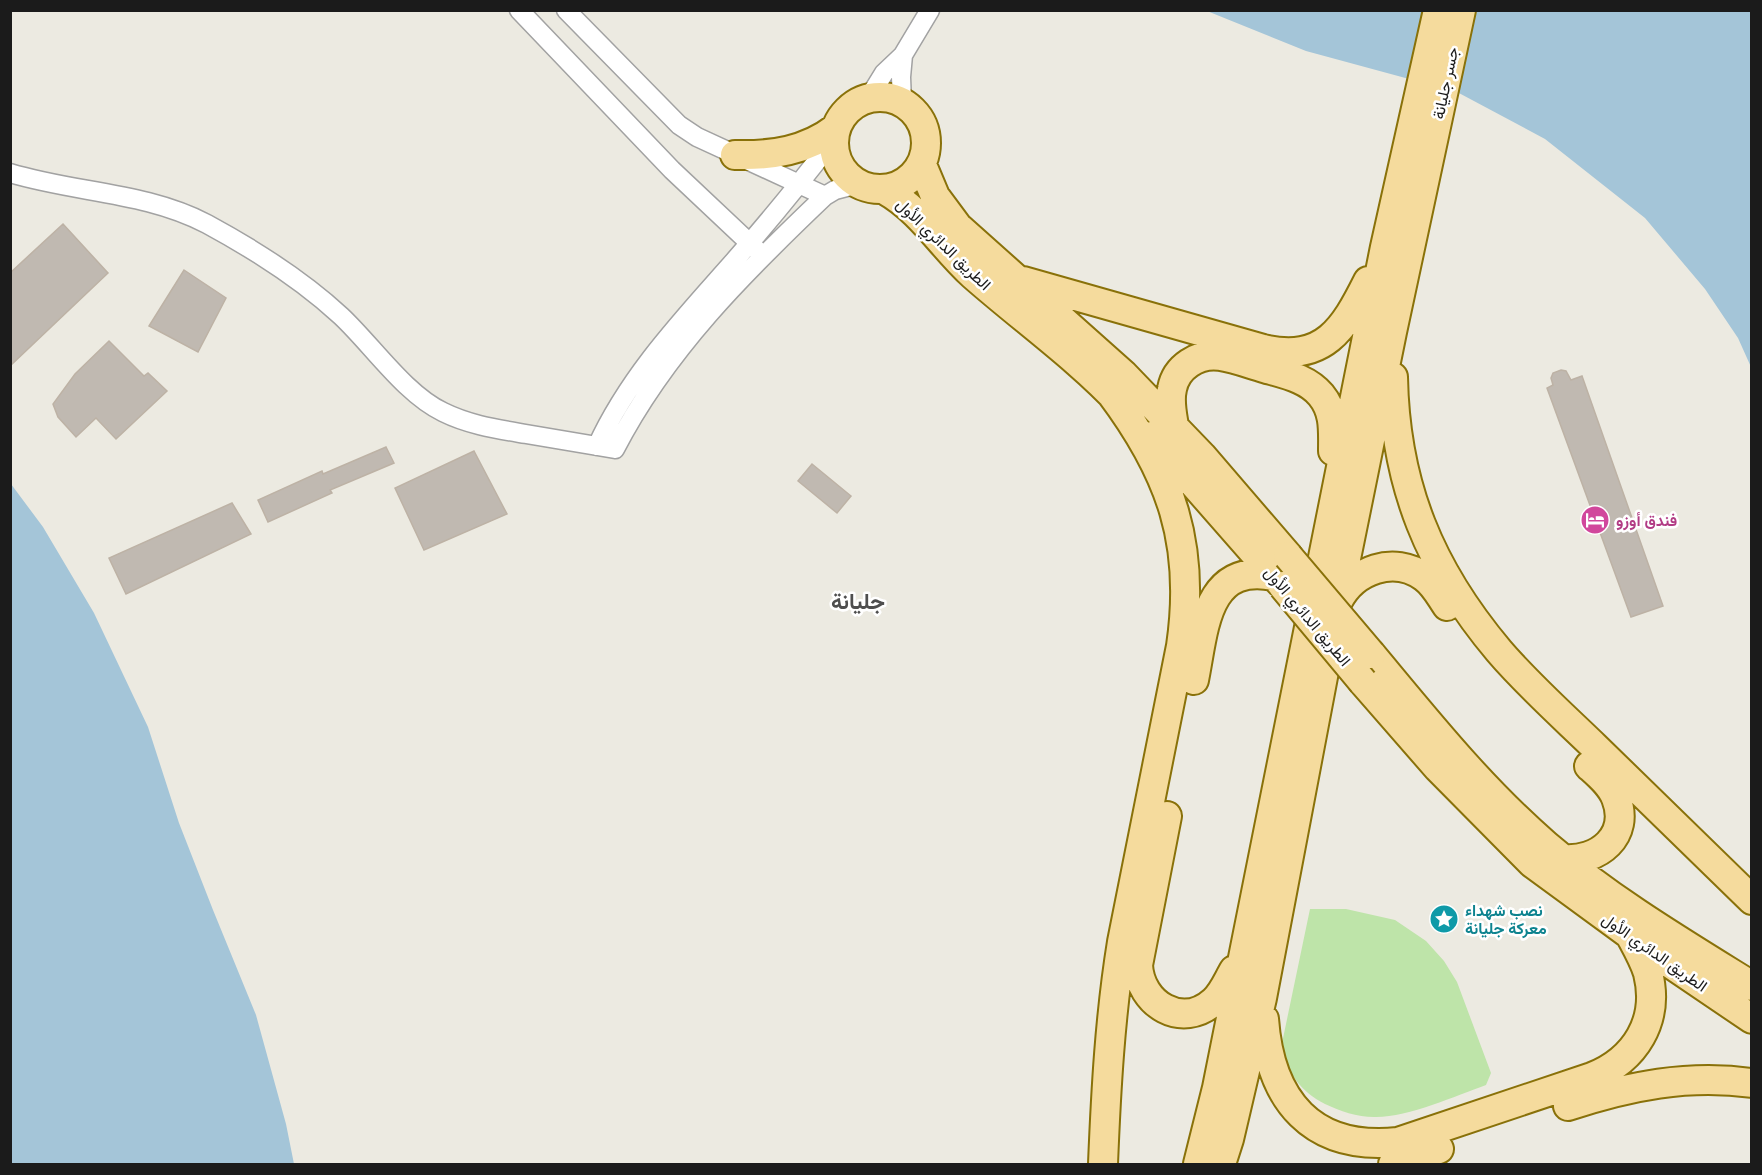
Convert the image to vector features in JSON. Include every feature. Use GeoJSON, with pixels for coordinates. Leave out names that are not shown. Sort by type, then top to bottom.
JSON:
{"type":"FeatureCollection","features":[{"type":"Feature","properties":{"kind":"main road","name":"جسر جليانة"},"geometry":{"type":"LineString","coordinates":[[1419,153],[1438,10]]}},
{"type":"Feature","properties":{"kind":"main road","name":"جسر جليانة"},"geometry":{"type":"LineString","coordinates":[[1419,153],[1461,10]]}},
{"type":"Feature","properties":{"kind":"main road"},"geometry":{"type":"LineString","coordinates":[[885,97],[902,102],[916,114],[925,129],[927,147],[922,165],[910,179],[894,188],[871,187],[844,173],[836,158],[835,134],[841,118],[857,103],[868,99],[885,97]]}},
{"type":"Feature","properties":{"kind":"main road"},"geometry":{"type":"LineString","coordinates":[[735,155],[786,152],[835,134]]}},
{"type":"Feature","properties":{"kind":"main road"},"geometry":{"type":"LineString","coordinates":[[1015,279],[1263,349],[1284,352],[1305,350],[1324,342],[1341,329],[1353,312],[1384,247],[1419,153]]}},
{"type":"Feature","properties":{"kind":"main road"},"geometry":{"type":"LineString","coordinates":[[1221,1164],[1262,998],[1337,603],[1392,332],[1419,153]]}},
{"type":"Feature","properties":{"kind":"main road"},"geometry":{"type":"LineString","coordinates":[[922,165],[935,196],[958,227],[1115,367],[1174,426],[1282,573]]}},
{"type":"Feature","properties":{"kind":"main road","name":"الطريق الدائري الأول"},"geometry":{"type":"LineString","coordinates":[[871,187],[913,209],[971,273],[1047,335],[1110,392],[1282,573],[1371,654],[1482,784],[1510,812],[1563,859],[1620,902],[1752,986]]}},
{"type":"Feature","properties":{"kind":"main road"},"geometry":{"type":"LineString","coordinates":[[1198,1164],[1209,1124],[1384,247]]}},
{"type":"Feature","properties":{"kind":"main road"},"geometry":{"type":"LineString","coordinates":[[1392,332],[1395,415],[1403,470],[1419,522],[1450,583],[1480,628],[1519,673],[1752,900]]}},
{"type":"Feature","properties":{"kind":"main road"},"geometry":{"type":"LineString","coordinates":[[1174,426],[1171,399],[1174,380],[1186,365],[1203,357],[1223,356],[1300,379],[1322,396],[1331,412],[1334,432],[1332,459],[1335,493]]}},
{"type":"Feature","properties":{"kind":"main road"},"geometry":{"type":"LineString","coordinates":[[1103,1164],[1115,986],[1181,646],[1186,601],[1184,552],[1173,507],[1144,441],[1110,392]]}},
{"type":"Feature","properties":{"kind":"main road"},"geometry":{"type":"LineString","coordinates":[[1337,603],[1356,579],[1365,573],[1383,567],[1393,566],[1415,572],[1423,577],[1437,591],[1467,637],[1499,676],[1606,782],[1617,799],[1620,818],[1618,828],[1608,844],[1592,856],[1583,859],[1563,859]]}},
{"type":"Feature","properties":{"kind":"main road"},"geometry":{"type":"LineString","coordinates":[[1241,961],[1214,1001],[1197,1011],[1188,1013],[1168,1010],[1160,1006],[1146,993],[1138,975],[1208,610],[1220,590],[1239,577],[1251,574],[1282,573]]}},
{"type":"Feature","properties":{"kind":"main road","name":"الطريق الدائري الأول"},"geometry":{"type":"LineString","coordinates":[[1282,573],[1364,682],[1438,768],[1524,855],[1630,936],[1752,1019]]}},
{"type":"Feature","properties":{"kind":"main road"},"geometry":{"type":"LineString","coordinates":[[1262,998],[1265,1042],[1271,1068],[1283,1093],[1301,1115],[1311,1124],[1339,1137],[1368,1143],[1398,1142],[1592,1077],[1625,1059],[1647,1023],[1651,997],[1645,964],[1630,936]]}},
{"type":"Feature","properties":{"kind":"main road"},"geometry":{"type":"LineString","coordinates":[[1393,1164],[1626,1088],[1688,1080],[1752,1083]]}},
{"type":"Feature","properties":{"kind":"street"},"geometry":{"type":"LineString","coordinates":[[519,10],[672,170],[756,249]]}},
{"type":"Feature","properties":{"kind":"street"},"geometry":{"type":"LineString","coordinates":[[566,10],[679,125],[696,137],[825,196]]}},
{"type":"Feature","properties":{"kind":"street"},"geometry":{"type":"LineString","coordinates":[[868,99],[884,73],[903,55],[930,10]]}},
{"type":"Feature","properties":{"kind":"street"},"geometry":{"type":"LineString","coordinates":[[902,102],[903,55]]}},
{"type":"Feature","properties":{"kind":"street"},"geometry":{"type":"LineString","coordinates":[[756,249],[835,134]]}},
{"type":"Feature","properties":{"kind":"street"},"geometry":{"type":"LineString","coordinates":[[10,173],[58,185],[147,201],[185,214],[267,259],[309,289],[341,316],[411,390],[441,412],[463,422],[606,447],[612,414],[656,351],[756,249],[835,190],[871,187]]}},
{"type":"Feature","properties":{"kind":"green space"},"geometry":{"type":"Polygon","coordinates":[[[1310,909],[1346,909],[1395,920],[1426,941],[1444,961],[1457,982],[1491,1073],[1486,1085],[1416,1110],[1374,1117],[1355,1115],[1331,1107],[1316,1099],[1302,1087],[1292,1074],[1281,1048],[1310,909]]]}},
{"type":"Feature","properties":{"kind":"water"},"geometry":{"type":"Polygon","coordinates":[[[1207,11],[1751,11],[1751,367],[1738,338],[1705,289],[1645,218],[1545,139],[1457,92],[1306,51],[1207,11]]]}},
{"type":"Feature","properties":{"kind":"water"},"geometry":{"type":"Polygon","coordinates":[[[11,484],[43,527],[94,613],[148,727],[179,823],[256,1015],[286,1124],[294,1164],[11,1164],[11,484]]]}},
{"type":"Feature","properties":{"kind":"building"},"geometry":{"type":"Polygon","coordinates":[[[63,224],[108,273],[10,366],[10,273],[63,224]]]}},
{"type":"Feature","properties":{"kind":"building"},"geometry":{"type":"Polygon","coordinates":[[[184,270],[226,298],[198,352],[149,326],[184,270]]]}},
{"type":"Feature","properties":{"kind":"building"},"geometry":{"type":"Polygon","coordinates":[[[109,341],[144,376],[148,373],[167,391],[116,439],[96,418],[76,437],[58,417],[53,404],[75,374],[109,341]]]}},
{"type":"Feature","properties":{"kind":"building"},"geometry":{"type":"Polygon","coordinates":[[[1566,371],[1571,380],[1582,376],[1663,606],[1631,617],[1547,388],[1553,385],[1551,378],[1553,373],[1566,371]]]}},
{"type":"Feature","properties":{"kind":"building"},"geometry":{"type":"Polygon","coordinates":[[[386,447],[394,463],[330,490],[332,493],[268,522],[258,500],[322,471],[323,474],[386,447]]]}},
{"type":"Feature","properties":{"kind":"building"},"geometry":{"type":"Polygon","coordinates":[[[474,451],[507,514],[424,550],[395,488],[474,451]]]}},
{"type":"Feature","properties":{"kind":"building"},"geometry":{"type":"Polygon","coordinates":[[[812,464],[851,496],[837,513],[798,481],[812,464]]]}},
{"type":"Feature","properties":{"kind":"building"},"geometry":{"type":"Polygon","coordinates":[[[232,503],[251,534],[126,594],[109,558],[232,503]]]}},
{"type":"Feature","properties":{"kind":"place","name":"فندق أوزو"},"geometry":{"type":"Point","coordinates":[1595,520]}},
{"type":"Feature","properties":{"kind":"place","name":"نصب شهداء معركة جليانة"},"geometry":{"type":"Point","coordinates":[1444,919]}},
{"type":"Feature","properties":{"kind":"district","name":"جليانة"},"geometry":{"type":"Point","coordinates":[858,601]}}]}
